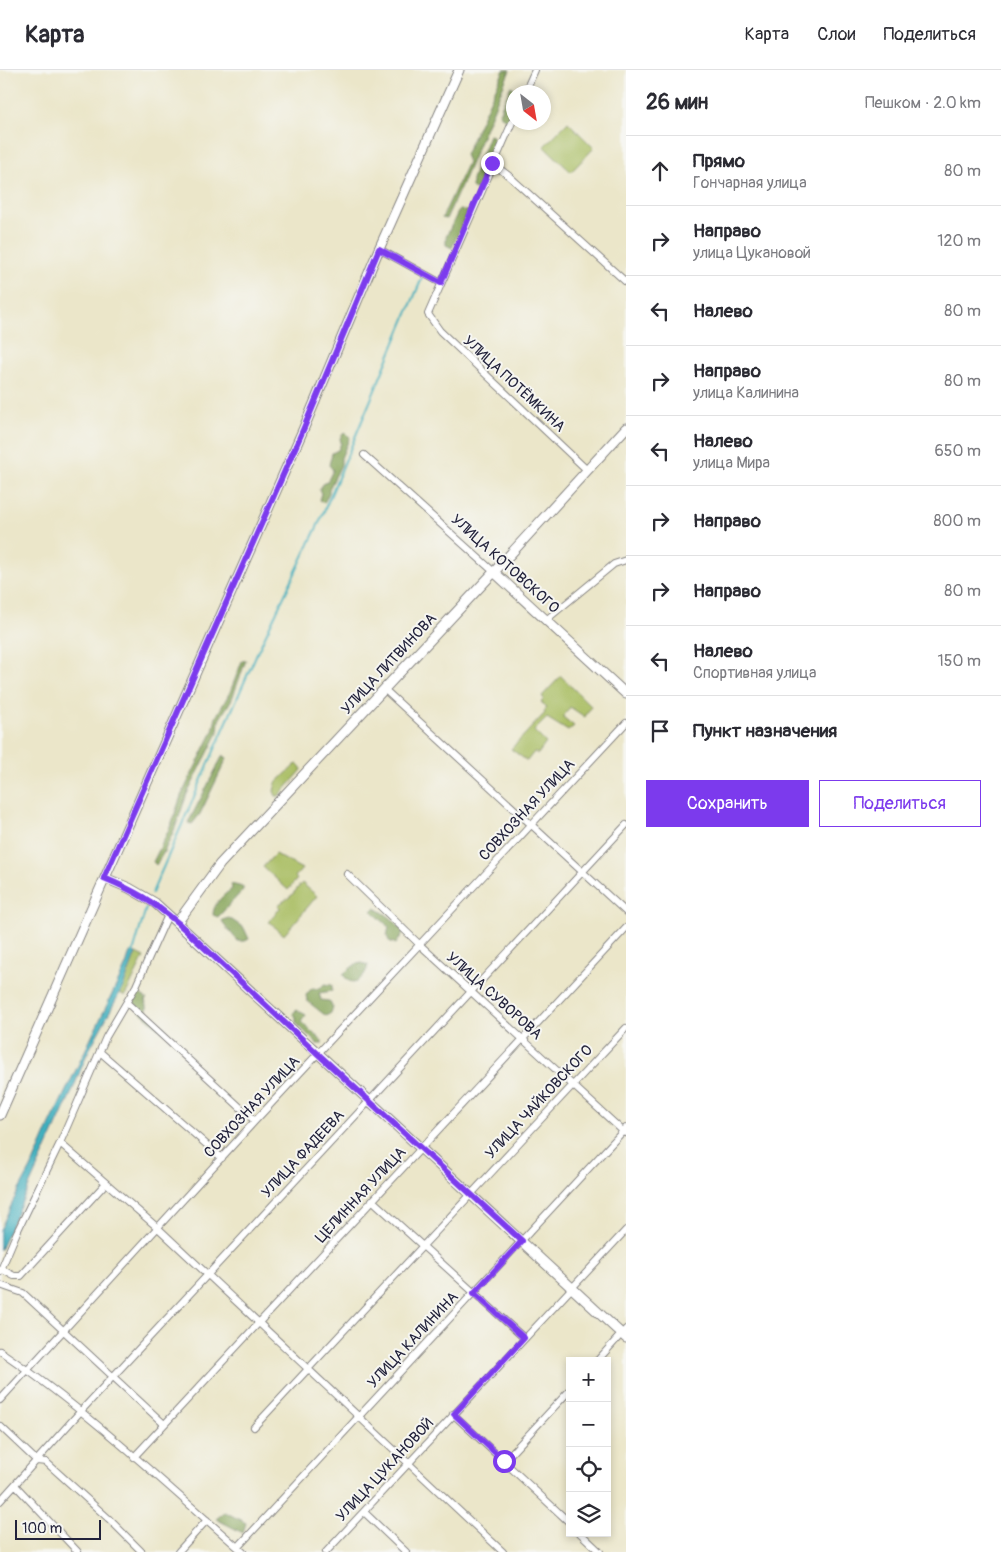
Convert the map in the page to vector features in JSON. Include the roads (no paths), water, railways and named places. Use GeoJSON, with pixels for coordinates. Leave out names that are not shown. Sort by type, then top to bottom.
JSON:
{"type":"FeatureCollection","features":[{"type":"Feature","properties":{"kind":"main road"},"geometry":{"type":"LineString","coordinates":[[0,1115],[303,430],[379,249],[459,70]]}},
{"type":"Feature","properties":{"kind":"main road","name":"УЛИЦА ЛИТВИНОВА"},"geometry":{"type":"LineString","coordinates":[[178,923],[220,864],[494,572],[626,428]]}},
{"type":"Feature","properties":{"kind":"main road","name":"УЛИЦА КОТОВСКОГО"},"geometry":{"type":"LineString","coordinates":[[494,572],[626,694]]}},
{"type":"Feature","properties":{"kind":"main road"},"geometry":{"type":"LineString","coordinates":[[104,878],[155,903],[178,923],[572,1289],[625,1334]]}},
{"type":"Feature","properties":{"kind":"street"},"geometry":{"type":"LineString","coordinates":[[528,85],[535,70]]}},
{"type":"Feature","properties":{"kind":"street"},"geometry":{"type":"LineString","coordinates":[[379,249],[441,283],[492,163],[508,130]]}},
{"type":"Feature","properties":{"kind":"street"},"geometry":{"type":"LineString","coordinates":[[492,163],[517,183],[626,282]]}},
{"type":"Feature","properties":{"kind":"street","name":"УЛИЦА ПОТЁМКИНА"},"geometry":{"type":"LineString","coordinates":[[441,283],[428,314],[440,331],[587,470]]}},
{"type":"Feature","properties":{"kind":"street","name":"УЛИЦА КОТОВСКОГО"},"geometry":{"type":"LineString","coordinates":[[364,455],[494,572]]}},
{"type":"Feature","properties":{"kind":"street"},"geometry":{"type":"LineString","coordinates":[[546,620],[614,564],[626,560]]}},
{"type":"Feature","properties":{"kind":"street"},"geometry":{"type":"LineString","coordinates":[[384,690],[626,912]]}},
{"type":"Feature","properties":{"kind":"street","name":"СОВХОЗНАЯ УЛИЦА"},"geometry":{"type":"LineString","coordinates":[[0,1400],[255,1121],[626,723]]}},
{"type":"Feature","properties":{"kind":"street","name":"УЛИЦА ФАДЕЕВА"},"geometry":{"type":"LineString","coordinates":[[0,1501],[80,1412],[626,825]]}},
{"type":"Feature","properties":{"kind":"street","name":"УЛИЦА СУВОРОВА"},"geometry":{"type":"LineString","coordinates":[[347,874],[419,944],[572,1085],[625,1131]]}},
{"type":"Feature","properties":{"kind":"street"},"geometry":{"type":"LineString","coordinates":[[106,1183],[21,1276],[14,1276],[0,1271],[60,1143],[106,1037],[127,1003],[168,915]]}},
{"type":"Feature","properties":{"kind":"street","name":"ЦЕЛИННАЯ УЛИЦА"},"geometry":{"type":"LineString","coordinates":[[134,1457],[626,928]]}},
{"type":"Feature","properties":{"kind":"street"},"geometry":{"type":"LineString","coordinates":[[127,1003],[255,1121]]}},
{"type":"Feature","properties":{"kind":"street","name":"УЛИЦА ЧАЙКОВСКОГО"},"geometry":{"type":"LineString","coordinates":[[254,1427],[626,1028]]}},
{"type":"Feature","properties":{"kind":"street"},"geometry":{"type":"LineString","coordinates":[[100,1052],[222,1158]]}},
{"type":"Feature","properties":{"kind":"street","name":"УЛИЦА КАЛИНИНА"},"geometry":{"type":"LineString","coordinates":[[241,1550],[360,1416],[625,1131]]}},
{"type":"Feature","properties":{"kind":"street"},"geometry":{"type":"LineString","coordinates":[[60,1143],[158,1228],[260,1322],[502,1552]]}},
{"type":"Feature","properties":{"kind":"street"},"geometry":{"type":"LineString","coordinates":[[372,1200],[524,1338]]}},
{"type":"Feature","properties":{"kind":"street","name":"УЛИЦА ЦУКАНОВОЙ"},"geometry":{"type":"LineString","coordinates":[[326,1552],[626,1230]]}},
{"type":"Feature","properties":{"kind":"street"},"geometry":{"type":"LineString","coordinates":[[0,1285],[23,1293],[164,1424]]}},
{"type":"Feature","properties":{"kind":"street"},"geometry":{"type":"LineString","coordinates":[[601,1357],[625,1334]]}},
{"type":"Feature","properties":{"kind":"street"},"geometry":{"type":"LineString","coordinates":[[0,1351],[27,1369],[80,1412],[241,1550]]}},
{"type":"Feature","properties":{"kind":"street"},"geometry":{"type":"LineString","coordinates":[[504,1461],[566,1394]]}},
{"type":"Feature","properties":{"kind":"street"},"geometry":{"type":"LineString","coordinates":[[454,1414],[566,1519]]}},
{"type":"Feature","properties":{"kind":"street"},"geometry":{"type":"LineString","coordinates":[[0,1426],[37,1461],[46,1462],[109,1519],[142,1552]]}},
{"type":"Feature","properties":{"kind":"street"},"geometry":{"type":"LineString","coordinates":[[15,1485],[78,1552]]}},
{"type":"Feature","properties":{"kind":"street"},"geometry":{"type":"LineString","coordinates":[[364,1512],[406,1552]]}},
{"type":"Feature","properties":{"kind":"street"},"geometry":{"type":"LineString","coordinates":[[178,1552],[207,1520]]}},
{"type":"Feature","properties":{"kind":"street"},"geometry":{"type":"LineString","coordinates":[[584,1537],[600,1552]]}},
{"type":"Feature","properties":{"kind":"water"},"geometry":{"type":"Polygon","coordinates":[[[130,952],[136,953],[123,987],[87,1054],[71,1094],[0,1250],[0,1230],[126,965],[130,952]]]}},
{"type":"Feature","properties":{"kind":"waterway"},"geometry":{"type":"LineString","coordinates":[[152,893],[257,653],[319,523],[422,278]]}},
{"type":"Feature","properties":{"kind":"waterway"},"geometry":{"type":"LineString","coordinates":[[133,953],[146,908]]}}]}
